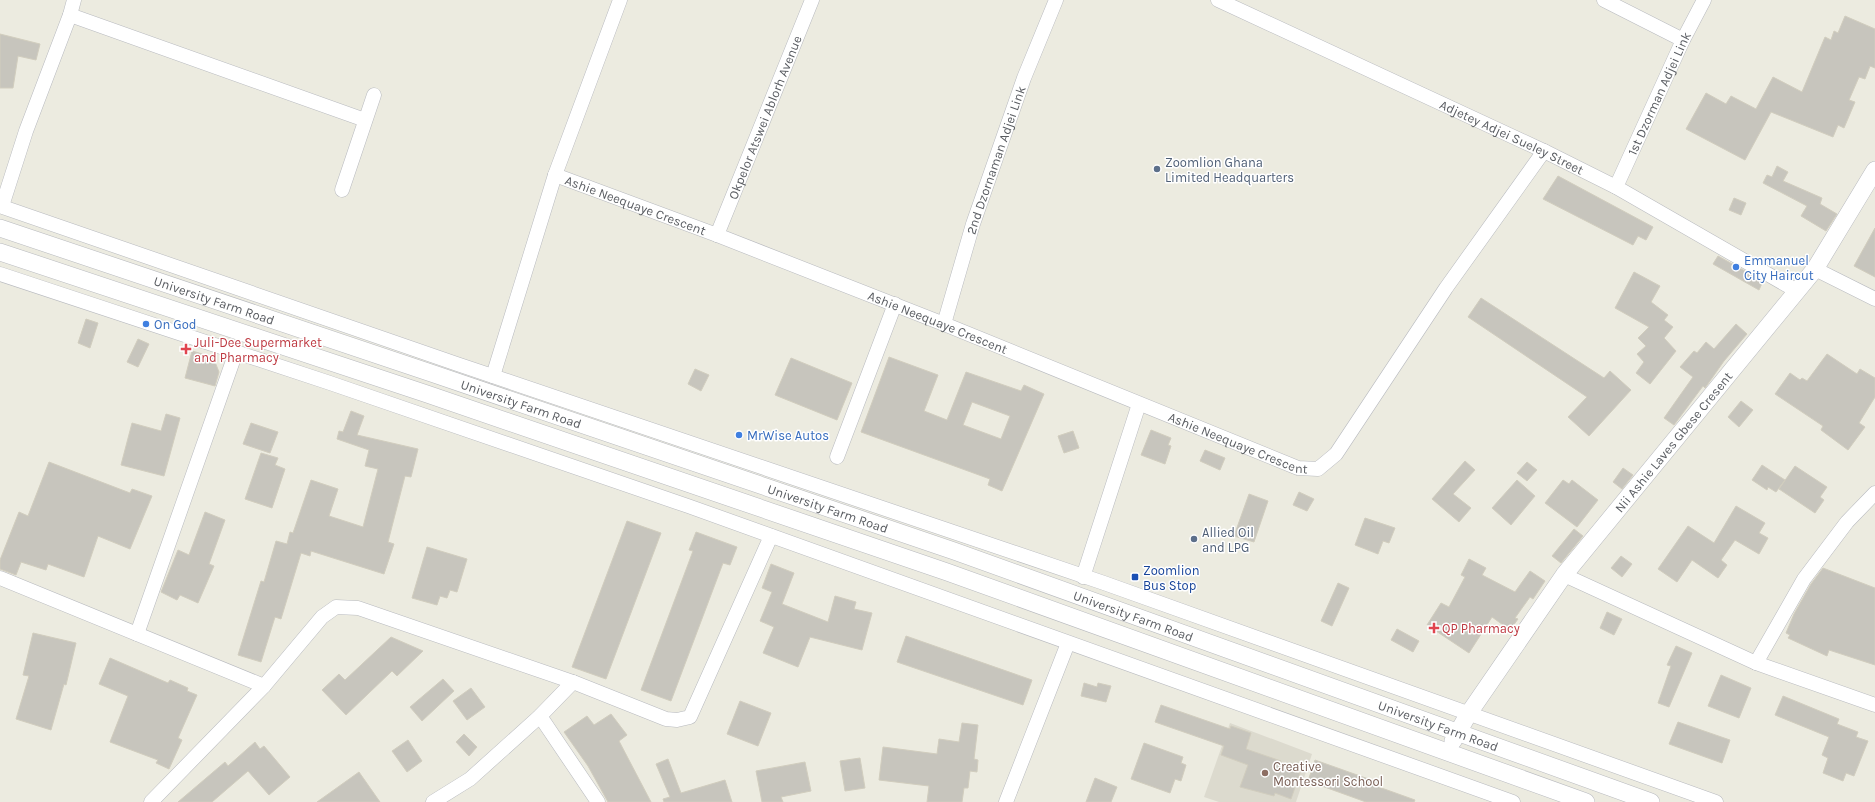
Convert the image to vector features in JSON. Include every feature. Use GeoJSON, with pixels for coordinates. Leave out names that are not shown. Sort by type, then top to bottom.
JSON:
{"type":"FeatureCollection","features":[{"type":"Feature","properties":{"kind":"street"},"geometry":{"type":"LineString","coordinates":[[74,0],[70,15],[26,131],[1,206],[493,376],[1083,577],[1716,802]]}},
{"type":"Feature","properties":{"kind":"street"},"geometry":{"type":"LineString","coordinates":[[493,376],[555,175],[620,0]]}},
{"type":"Feature","properties":{"kind":"street","name":"Okpelor Atswei Ablorh Avenue"},"geometry":{"type":"LineString","coordinates":[[717,235],[812,0]]}},
{"type":"Feature","properties":{"kind":"street","name":"2nd Dzornaman Adjei Link"},"geometry":{"type":"LineString","coordinates":[[944,324],[973,224],[1024,78],[1056,0]]}},
{"type":"Feature","properties":{"kind":"street","name":"Adjetey Adjei Sueley Street"},"geometry":{"type":"LineString","coordinates":[[1218,0],[1544,151],[1616,187],[1797,292]]}},
{"type":"Feature","properties":{"kind":"street"},"geometry":{"type":"LineString","coordinates":[[1604,0],[1683,40]]}},
{"type":"Feature","properties":{"kind":"street","name":"1st Dzorman Adjei Link"},"geometry":{"type":"LineString","coordinates":[[1616,187],[1683,40],[1704,0]]}},
{"type":"Feature","properties":{"kind":"street"},"geometry":{"type":"LineString","coordinates":[[70,15],[365,120]]}},
{"type":"Feature","properties":{"kind":"street"},"geometry":{"type":"LineString","coordinates":[[342,190],[374,95]]}},
{"type":"Feature","properties":{"kind":"street","name":"Ashie Neequaye Crescent"},"geometry":{"type":"LineString","coordinates":[[555,175],[717,235],[895,304],[1298,468],[1318,469],[1336,454],[1446,288],[1544,151]]}},
{"type":"Feature","properties":{"kind":"street","name":"Nii Ashie Laves Gbese Cresent"},"geometry":{"type":"LineString","coordinates":[[1448,752],[1469,713],[1564,575],[1815,269],[1875,170]]}},
{"type":"Feature","properties":{"kind":"street","name":"University Farm Road"},"geometry":{"type":"LineString","coordinates":[[0,228],[946,549],[1651,802]]}},
{"type":"Feature","properties":{"kind":"street","name":"University Farm Road"},"geometry":{"type":"LineString","coordinates":[[0,252],[427,394],[939,570],[1586,802]]}},
{"type":"Feature","properties":{"kind":"street"},"geometry":{"type":"LineString","coordinates":[[1815,269],[1875,299]]}},
{"type":"Feature","properties":{"kind":"street"},"geometry":{"type":"LineString","coordinates":[[0,274],[236,352],[771,536],[1513,802]]}},
{"type":"Feature","properties":{"kind":"street"},"geometry":{"type":"LineString","coordinates":[[837,457],[895,304]]}},
{"type":"Feature","properties":{"kind":"street"},"geometry":{"type":"LineString","coordinates":[[137,634],[236,352]]}},
{"type":"Feature","properties":{"kind":"street"},"geometry":{"type":"LineString","coordinates":[[1083,577],[1139,404]]}},
{"type":"Feature","properties":{"kind":"street"},"geometry":{"type":"LineString","coordinates":[[1756,663],[1804,579],[1846,522],[1875,493]]}},
{"type":"Feature","properties":{"kind":"street"},"geometry":{"type":"LineString","coordinates":[[151,802],[264,686],[322,617],[336,607],[358,608],[573,682],[666,720],[678,720],[690,717],[771,536]]}},
{"type":"Feature","properties":{"kind":"street"},"geometry":{"type":"LineString","coordinates":[[1564,575],[1756,663],[1875,705]]}},
{"type":"Feature","properties":{"kind":"street"},"geometry":{"type":"LineString","coordinates":[[0,582],[137,634],[264,686]]}},
{"type":"Feature","properties":{"kind":"street"},"geometry":{"type":"LineString","coordinates":[[1006,802],[1068,643]]}},
{"type":"Feature","properties":{"kind":"street"},"geometry":{"type":"LineString","coordinates":[[433,802],[470,779],[540,716],[573,682]]}},
{"type":"Feature","properties":{"kind":"street"},"geometry":{"type":"LineString","coordinates":[[540,716],[598,802]]}},
{"type":"Feature","properties":{"kind":"shaded area"},"geometry":{"type":"Polygon","coordinates":[[[1230,723],[1312,754],[1296,802],[1219,802],[1204,797],[1230,723]]]}},
{"type":"Feature","properties":{"kind":"building"},"geometry":{"type":"Polygon","coordinates":[[[1845,16],[1875,29],[1875,68],[1870,66],[1865,79],[1859,77],[1849,100],[1855,102],[1844,128],[1838,125],[1833,137],[1771,112],[1745,160],[1686,129],[1706,93],[1726,104],[1731,96],[1756,109],[1773,77],[1802,92],[1825,37],[1831,40],[1834,31],[1838,33],[1845,16]]]}},
{"type":"Feature","properties":{"kind":"building"},"geometry":{"type":"Polygon","coordinates":[[[0,34],[40,44],[36,60],[18,56],[13,88],[0,88],[0,34]]]}},
{"type":"Feature","properties":{"kind":"building"},"geometry":{"type":"Polygon","coordinates":[[[1777,166],[1788,172],[1783,181],[1822,198],[1820,204],[1837,214],[1826,231],[1801,216],[1807,206],[1763,183],[1767,175],[1772,177],[1777,166]]]}},
{"type":"Feature","properties":{"kind":"building"},"geometry":{"type":"Polygon","coordinates":[[[1558,176],[1653,227],[1646,240],[1638,236],[1633,245],[1543,199],[1558,176]]]}},
{"type":"Feature","properties":{"kind":"building"},"geometry":{"type":"Polygon","coordinates":[[[1734,198],[1746,203],[1741,215],[1729,210],[1734,198]]]}},
{"type":"Feature","properties":{"kind":"building"},"geometry":{"type":"Polygon","coordinates":[[[1875,228],[1875,277],[1854,266],[1875,228]]]}},
{"type":"Feature","properties":{"kind":"building"},"geometry":{"type":"Polygon","coordinates":[[[1718,256],[1763,281],[1759,290],[1713,264],[1718,256]]]}},
{"type":"Feature","properties":{"kind":"building"},"geometry":{"type":"Polygon","coordinates":[[[1634,272],[1660,286],[1651,302],[1668,315],[1664,320],[1673,327],[1664,338],[1676,351],[1650,384],[1636,373],[1644,362],[1637,354],[1646,346],[1638,338],[1649,327],[1615,308],[1634,272]]]}},
{"type":"Feature","properties":{"kind":"building"},"geometry":{"type":"Polygon","coordinates":[[[1481,298],[1604,378],[1610,371],[1631,390],[1589,436],[1568,417],[1587,397],[1468,317],[1481,298]]]}},
{"type":"Feature","properties":{"kind":"building"},"geometry":{"type":"Polygon","coordinates":[[[86,319],[98,323],[90,348],[78,343],[86,319]]]}},
{"type":"Feature","properties":{"kind":"building"},"geometry":{"type":"Polygon","coordinates":[[[1736,324],[1747,334],[1724,361],[1705,388],[1703,386],[1674,425],[1664,418],[1693,377],[1680,367],[1694,351],[1697,353],[1706,342],[1714,349],[1736,324]]]}},
{"type":"Feature","properties":{"kind":"building"},"geometry":{"type":"Polygon","coordinates":[[[138,339],[149,344],[138,367],[127,362],[138,339]]]}},
{"type":"Feature","properties":{"kind":"building"},"geometry":{"type":"Polygon","coordinates":[[[192,351],[213,357],[219,372],[215,386],[185,378],[192,351]]]}},
{"type":"Feature","properties":{"kind":"building"},"geometry":{"type":"Polygon","coordinates":[[[1827,354],[1857,374],[1860,369],[1875,378],[1875,397],[1859,423],[1865,427],[1848,450],[1821,430],[1823,426],[1775,394],[1790,373],[1800,380],[1802,378],[1807,381],[1827,354]]]}},
{"type":"Feature","properties":{"kind":"building"},"geometry":{"type":"Polygon","coordinates":[[[889,357],[938,375],[924,411],[947,420],[966,372],[1021,391],[1024,385],[1044,394],[1002,491],[988,485],[990,479],[861,432],[889,357]],[[972,402],[963,425],[1001,439],[1010,416],[972,402]]]}},
{"type":"Feature","properties":{"kind":"building"},"geometry":{"type":"Polygon","coordinates":[[[791,358],[852,383],[837,420],[775,395],[791,358]]]}},
{"type":"Feature","properties":{"kind":"building"},"geometry":{"type":"Polygon","coordinates":[[[695,369],[709,375],[701,391],[688,384],[695,369]]]}},
{"type":"Feature","properties":{"kind":"building"},"geometry":{"type":"Polygon","coordinates":[[[1741,401],[1753,410],[1739,427],[1728,417],[1741,401]]]}},
{"type":"Feature","properties":{"kind":"building"},"geometry":{"type":"Polygon","coordinates":[[[351,411],[364,416],[357,435],[418,449],[411,477],[405,476],[388,542],[394,544],[384,574],[311,551],[310,556],[301,553],[281,619],[275,617],[261,662],[238,655],[261,581],[264,582],[276,541],[287,544],[290,532],[293,533],[311,480],[338,489],[329,516],[363,527],[378,469],[365,466],[369,450],[337,439],[339,431],[343,432],[351,411]]]}},
{"type":"Feature","properties":{"kind":"building"},"geometry":{"type":"Polygon","coordinates":[[[166,414],[180,418],[164,476],[121,465],[132,423],[161,431],[166,414]]]}},
{"type":"Feature","properties":{"kind":"building"},"geometry":{"type":"Polygon","coordinates":[[[251,423],[278,432],[270,453],[243,444],[251,423]]]}},
{"type":"Feature","properties":{"kind":"building"},"geometry":{"type":"Polygon","coordinates":[[[1151,430],[1171,438],[1168,445],[1171,446],[1165,464],[1141,455],[1151,430]]]}},
{"type":"Feature","properties":{"kind":"building"},"geometry":{"type":"Polygon","coordinates":[[[1073,431],[1079,448],[1064,453],[1058,436],[1073,431]]]}},
{"type":"Feature","properties":{"kind":"building"},"geometry":{"type":"Polygon","coordinates":[[[1205,450],[1225,458],[1220,470],[1200,461],[1205,450]]]}},
{"type":"Feature","properties":{"kind":"building"},"geometry":{"type":"Polygon","coordinates":[[[261,453],[278,458],[275,465],[285,469],[272,508],[245,499],[261,453]]]}},
{"type":"Feature","properties":{"kind":"building"},"geometry":{"type":"Polygon","coordinates":[[[1465,461],[1475,470],[1453,494],[1471,508],[1459,522],[1432,499],[1465,461]]]}},
{"type":"Feature","properties":{"kind":"building"},"geometry":{"type":"Polygon","coordinates":[[[49,462],[130,493],[132,489],[152,496],[130,549],[98,536],[84,577],[48,564],[46,570],[21,562],[16,575],[0,569],[0,560],[19,512],[28,516],[49,462]]]}},
{"type":"Feature","properties":{"kind":"building"},"geometry":{"type":"Polygon","coordinates":[[[1527,462],[1537,470],[1527,481],[1517,473],[1527,462]]]}},
{"type":"Feature","properties":{"kind":"building"},"geometry":{"type":"Polygon","coordinates":[[[1762,465],[1785,480],[1776,492],[1768,487],[1767,490],[1752,480],[1762,465]]]}},
{"type":"Feature","properties":{"kind":"building"},"geometry":{"type":"Polygon","coordinates":[[[1795,466],[1827,487],[1820,497],[1824,500],[1815,513],[1779,489],[1795,466]]]}},
{"type":"Feature","properties":{"kind":"building"},"geometry":{"type":"Polygon","coordinates":[[[1623,468],[1633,475],[1622,489],[1613,482],[1623,468]]]}},
{"type":"Feature","properties":{"kind":"building"},"geometry":{"type":"Polygon","coordinates":[[[1517,480],[1535,496],[1511,525],[1492,508],[1517,480]]]}},
{"type":"Feature","properties":{"kind":"building"},"geometry":{"type":"Polygon","coordinates":[[[1563,480],[1569,484],[1572,480],[1598,500],[1577,527],[1545,503],[1563,480]]]}},
{"type":"Feature","properties":{"kind":"building"},"geometry":{"type":"Polygon","coordinates":[[[1299,492],[1314,499],[1307,511],[1293,505],[1299,492]]]}},
{"type":"Feature","properties":{"kind":"building"},"geometry":{"type":"Polygon","coordinates":[[[1249,494],[1268,501],[1254,542],[1234,536],[1249,494]]]}},
{"type":"Feature","properties":{"kind":"building"},"geometry":{"type":"Polygon","coordinates":[[[1736,506],[1765,523],[1759,533],[1768,538],[1759,554],[1735,540],[1721,560],[1727,565],[1718,578],[1692,560],[1677,582],[1658,569],[1688,526],[1714,543],[1736,506]]]}},
{"type":"Feature","properties":{"kind":"building"},"geometry":{"type":"Polygon","coordinates":[[[205,512],[225,520],[209,564],[214,566],[198,603],[180,595],[177,600],[161,592],[178,550],[189,555],[205,512]]]}},
{"type":"Feature","properties":{"kind":"building"},"geometry":{"type":"Polygon","coordinates":[[[1365,518],[1395,528],[1389,543],[1383,541],[1378,554],[1355,545],[1365,518]]]}},
{"type":"Feature","properties":{"kind":"building"},"geometry":{"type":"Polygon","coordinates":[[[627,521],[661,533],[606,679],[572,667],[627,521]]]}},
{"type":"Feature","properties":{"kind":"building"},"geometry":{"type":"Polygon","coordinates":[[[1574,529],[1583,536],[1561,563],[1552,556],[1574,529]]]}},
{"type":"Feature","properties":{"kind":"building"},"geometry":{"type":"Polygon","coordinates":[[[696,532],[737,547],[730,565],[723,563],[671,701],[641,690],[693,551],[689,550],[696,532]]]}},
{"type":"Feature","properties":{"kind":"building"},"geometry":{"type":"Polygon","coordinates":[[[427,547],[467,559],[457,592],[450,590],[447,598],[440,596],[437,605],[412,598],[427,547]]]}},
{"type":"Feature","properties":{"kind":"building"},"geometry":{"type":"Polygon","coordinates":[[[1621,556],[1632,564],[1622,577],[1611,568],[1621,556]]]}},
{"type":"Feature","properties":{"kind":"building"},"geometry":{"type":"Polygon","coordinates":[[[1469,559],[1486,568],[1482,575],[1515,592],[1530,571],[1545,581],[1533,599],[1530,597],[1515,618],[1518,619],[1510,630],[1492,617],[1469,653],[1427,625],[1441,603],[1449,607],[1465,577],[1461,575],[1469,559]]]}},
{"type":"Feature","properties":{"kind":"building"},"geometry":{"type":"Polygon","coordinates":[[[771,564],[794,573],[782,604],[828,622],[835,596],[856,602],[854,609],[872,613],[862,650],[810,637],[798,667],[763,653],[774,627],[760,621],[772,592],[762,588],[771,564]]]}},
{"type":"Feature","properties":{"kind":"building"},"geometry":{"type":"Polygon","coordinates":[[[1823,568],[1875,588],[1875,665],[1829,650],[1827,656],[1788,638],[1790,635],[1786,633],[1794,614],[1811,584],[1823,568]]]}},
{"type":"Feature","properties":{"kind":"building"},"geometry":{"type":"Polygon","coordinates":[[[1338,583],[1349,588],[1332,626],[1321,621],[1338,583]]]}},
{"type":"Feature","properties":{"kind":"building"},"geometry":{"type":"Polygon","coordinates":[[[1607,612],[1622,619],[1614,635],[1600,628],[1607,612]]]}},
{"type":"Feature","properties":{"kind":"building"},"geometry":{"type":"Polygon","coordinates":[[[1397,629],[1419,641],[1413,652],[1391,640],[1397,629]]]}},
{"type":"Feature","properties":{"kind":"building"},"geometry":{"type":"Polygon","coordinates":[[[33,633],[76,643],[66,685],[64,684],[51,730],[16,719],[29,676],[23,675],[33,633]]]}},
{"type":"Feature","properties":{"kind":"building"},"geometry":{"type":"Polygon","coordinates":[[[906,636],[1032,680],[1023,705],[897,662],[906,636]]]}},
{"type":"Feature","properties":{"kind":"building"},"geometry":{"type":"Polygon","coordinates":[[[391,637],[423,651],[397,676],[392,671],[346,715],[322,690],[339,674],[345,680],[391,637]]]}},
{"type":"Feature","properties":{"kind":"building"},"geometry":{"type":"Polygon","coordinates":[[[1676,646],[1692,653],[1669,707],[1658,703],[1671,666],[1667,665],[1676,646]]]}},
{"type":"Feature","properties":{"kind":"building"},"geometry":{"type":"Polygon","coordinates":[[[110,658],[168,683],[170,680],[188,688],[187,691],[197,695],[178,738],[182,740],[169,769],[156,763],[158,760],[110,742],[128,696],[99,684],[110,658]]]}},
{"type":"Feature","properties":{"kind":"building"},"geometry":{"type":"Polygon","coordinates":[[[1721,675],[1751,688],[1739,718],[1708,706],[1721,675]]]}},
{"type":"Feature","properties":{"kind":"building"},"geometry":{"type":"Polygon","coordinates":[[[443,679],[454,691],[422,721],[410,707],[443,679]]]}},
{"type":"Feature","properties":{"kind":"building"},"geometry":{"type":"Polygon","coordinates":[[[1084,683],[1097,687],[1098,683],[1111,686],[1106,702],[1081,696],[1084,683]]]}},
{"type":"Feature","properties":{"kind":"building"},"geometry":{"type":"Polygon","coordinates":[[[471,688],[485,707],[467,720],[453,701],[471,688]]]}},
{"type":"Feature","properties":{"kind":"building"},"geometry":{"type":"Polygon","coordinates":[[[1783,696],[1839,719],[1837,724],[1858,732],[1856,737],[1868,741],[1854,776],[1846,773],[1843,781],[1823,773],[1828,758],[1822,755],[1829,737],[1775,715],[1783,696]]]}},
{"type":"Feature","properties":{"kind":"building"},"geometry":{"type":"Polygon","coordinates":[[[740,701],[771,713],[758,746],[727,734],[740,701]]]}},
{"type":"Feature","properties":{"kind":"building"},"geometry":{"type":"Polygon","coordinates":[[[1161,705],[1230,729],[1231,726],[1251,733],[1246,749],[1281,761],[1279,766],[1300,773],[1291,799],[1275,793],[1274,796],[1240,787],[1248,765],[1221,755],[1224,746],[1155,722],[1161,705]]]}},
{"type":"Feature","properties":{"kind":"building"},"geometry":{"type":"Polygon","coordinates":[[[611,714],[627,735],[619,741],[651,802],[608,802],[588,766],[564,732],[587,716],[594,725],[611,714]]]}},
{"type":"Feature","properties":{"kind":"building"},"geometry":{"type":"Polygon","coordinates":[[[1678,722],[1730,740],[1722,763],[1669,744],[1678,722]]]}},
{"type":"Feature","properties":{"kind":"building"},"geometry":{"type":"Polygon","coordinates":[[[962,723],[978,725],[974,759],[978,760],[977,772],[970,771],[968,788],[964,788],[962,802],[927,802],[929,786],[879,780],[883,747],[937,754],[939,739],[959,742],[962,723]]]}},
{"type":"Feature","properties":{"kind":"building"},"geometry":{"type":"Polygon","coordinates":[[[464,734],[477,747],[469,756],[456,742],[464,734]]]}},
{"type":"Feature","properties":{"kind":"building"},"geometry":{"type":"Polygon","coordinates":[[[408,740],[422,761],[407,772],[392,751],[408,740]]]}},
{"type":"Feature","properties":{"kind":"building"},"geometry":{"type":"Polygon","coordinates":[[[255,742],[260,749],[264,746],[290,777],[269,795],[248,771],[212,802],[178,802],[225,762],[228,766],[255,742]]]}},
{"type":"Feature","properties":{"kind":"building"},"geometry":{"type":"Polygon","coordinates":[[[1144,743],[1183,757],[1181,763],[1186,765],[1181,781],[1175,779],[1170,793],[1131,779],[1144,743]]]}},
{"type":"Feature","properties":{"kind":"building"},"geometry":{"type":"Polygon","coordinates":[[[860,758],[865,788],[845,791],[840,761],[860,758]]]}},
{"type":"Feature","properties":{"kind":"building"},"geometry":{"type":"Polygon","coordinates":[[[668,759],[681,793],[725,780],[732,802],[664,802],[663,799],[670,797],[656,764],[668,759]]]}},
{"type":"Feature","properties":{"kind":"building"},"geometry":{"type":"Polygon","coordinates":[[[1315,760],[1377,782],[1376,786],[1415,800],[1414,802],[1366,802],[1308,781],[1315,760]]]}},
{"type":"Feature","properties":{"kind":"building"},"geometry":{"type":"Polygon","coordinates":[[[805,762],[811,791],[781,797],[783,802],[762,802],[756,771],[805,762]]]}},
{"type":"Feature","properties":{"kind":"building"},"geometry":{"type":"Polygon","coordinates":[[[359,772],[380,802],[317,802],[359,772]]]}},
{"type":"Feature","properties":{"kind":"building"},"geometry":{"type":"Polygon","coordinates":[[[1095,778],[1117,787],[1111,802],[1086,802],[1095,778]]]}},
{"type":"Feature","properties":{"kind":"place","name":"Zoomlion Ghana Limited Headquarters"},"geometry":{"type":"Point","coordinates":[1157,169]}},
{"type":"Feature","properties":{"kind":"place","name":"Emmanuel City Haircut"},"geometry":{"type":"Point","coordinates":[1736,267]}},
{"type":"Feature","properties":{"kind":"place","name":"On God"},"geometry":{"type":"Point","coordinates":[146,324]}},
{"type":"Feature","properties":{"kind":"place","name":"Juli-Dee Supermarket and Pharmacy"},"geometry":{"type":"Point","coordinates":[186,349]}},
{"type":"Feature","properties":{"kind":"place","name":"MrWise Autos"},"geometry":{"type":"Point","coordinates":[739,435]}},
{"type":"Feature","properties":{"kind":"place","name":"Allied Oil and LPG"},"geometry":{"type":"Point","coordinates":[1194,539]}},
{"type":"Feature","properties":{"kind":"place","name":"Zoomlion Bus Stop"},"geometry":{"type":"Point","coordinates":[1135,577]}},
{"type":"Feature","properties":{"kind":"place","name":"QP Pharmacy"},"geometry":{"type":"Point","coordinates":[1434,628]}},
{"type":"Feature","properties":{"kind":"place","name":"Creative Montessori School"},"geometry":{"type":"Point","coordinates":[1265,773]}}]}
